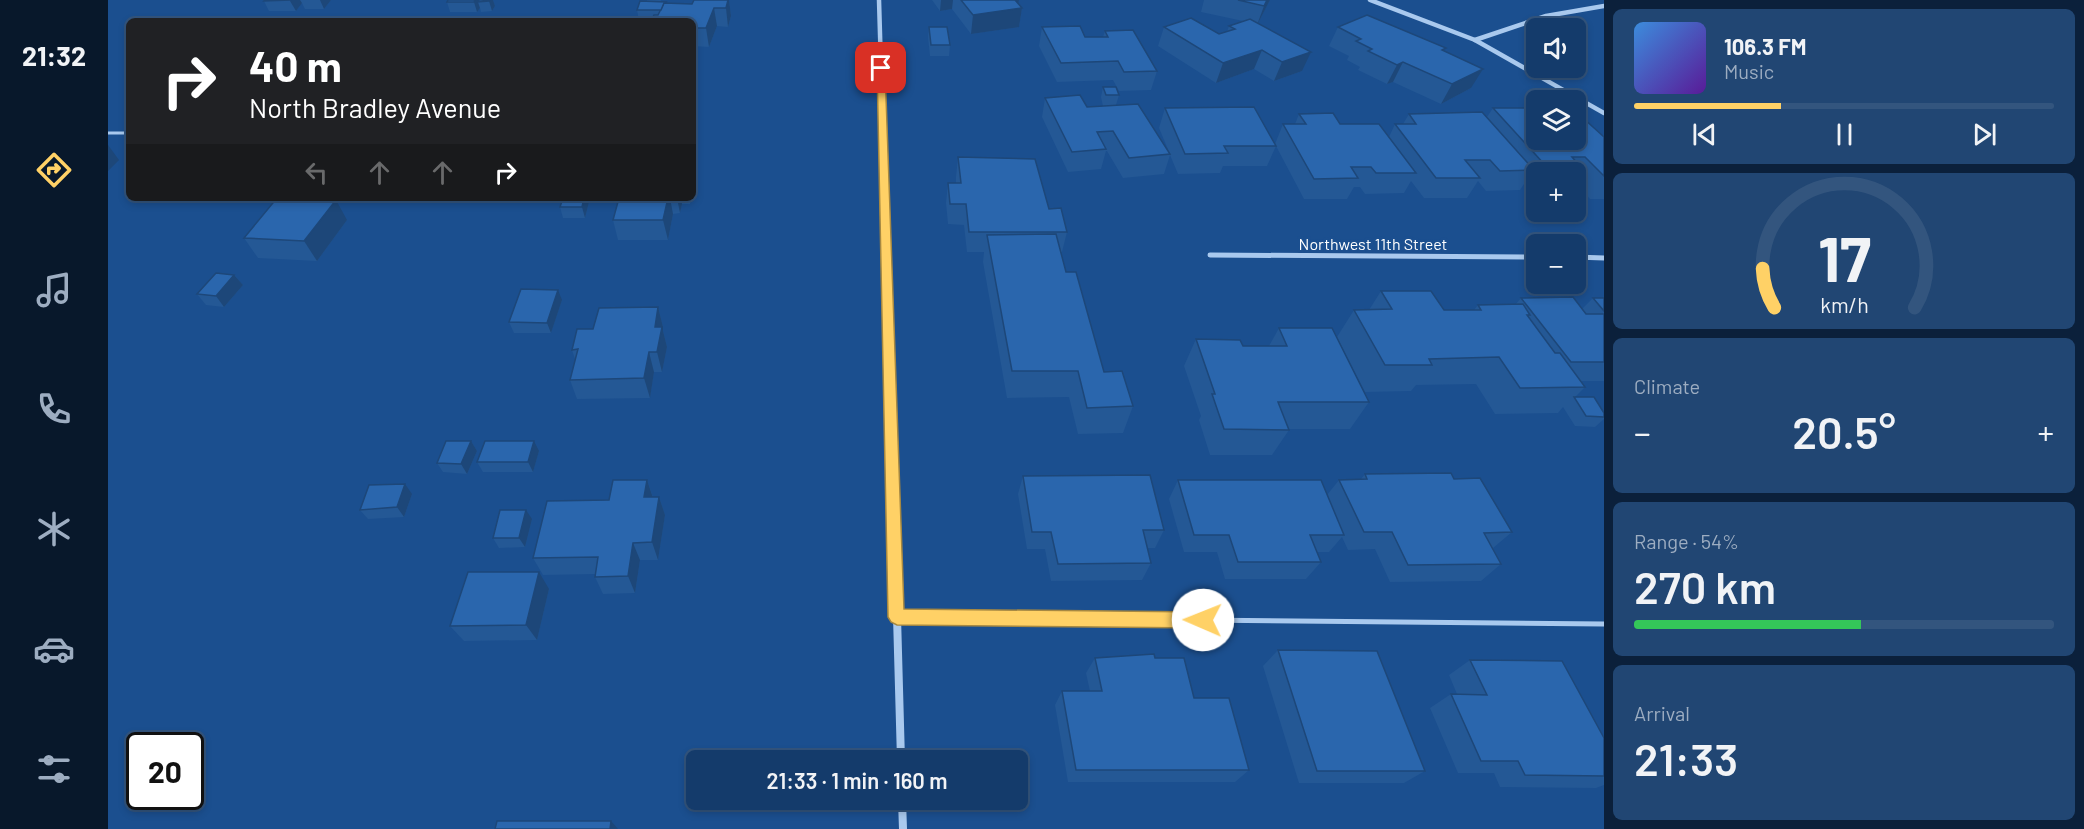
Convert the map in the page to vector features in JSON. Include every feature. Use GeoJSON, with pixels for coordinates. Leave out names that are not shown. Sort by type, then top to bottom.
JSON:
{"type":"FeatureCollection","features":[{"type":"Feature","properties":{"kind":"street"},"geometry":{"type":"LineString","coordinates":[[879,0],[901,750]]}},
{"type":"Feature","properties":{"kind":"street"},"geometry":{"type":"LineString","coordinates":[[1370,0],[1475,40],[1604,113]]}},
{"type":"Feature","properties":{"kind":"street"},"geometry":{"type":"LineString","coordinates":[[1475,40],[1546,16],[1604,6]]}},
{"type":"Feature","properties":{"kind":"street","name":"Northwest 11th Street"},"geometry":{"type":"LineString","coordinates":[[1210,255],[1526,257]]}},
{"type":"Feature","properties":{"kind":"street"},"geometry":{"type":"LineString","coordinates":[[1586,257],[1604,258]]}},
{"type":"Feature","properties":{"kind":"street"},"geometry":{"type":"LineString","coordinates":[[902,810],[903,829]]}},
{"type":"Feature","properties":{"kind":"lane"},"geometry":{"type":"LineString","coordinates":[[108,133],[126,133]]}},
{"type":"Feature","properties":{"kind":"lane"},"geometry":{"type":"LineString","coordinates":[[897,617],[1604,624]]}},
{"type":"Feature","properties":{"kind":"building"},"geometry":{"type":"Polygon","coordinates":[[[448,0],[475,0],[474,2],[447,2],[448,0]]]}},
{"type":"Feature","properties":{"kind":"building"},"geometry":{"type":"Polygon","coordinates":[[[694,0],[728,0],[726,8],[714,8],[706,28],[696,28],[696,18],[652,18],[654,15],[658,15],[664,3],[692,4],[694,0]]]}},
{"type":"Feature","properties":{"kind":"building"},"geometry":{"type":"Polygon","coordinates":[[[961,0],[1015,0],[1022,8],[973,15],[961,0]]]}},
{"type":"Feature","properties":{"kind":"building"},"geometry":{"type":"Polygon","coordinates":[[[1238,0],[1267,0],[1264,6],[1238,0]]]}},
{"type":"Feature","properties":{"kind":"building"},"geometry":{"type":"Polygon","coordinates":[[[640,1],[666,2],[661,10],[637,10],[640,1]]]}},
{"type":"Feature","properties":{"kind":"building"},"geometry":{"type":"Polygon","coordinates":[[[1367,15],[1446,48],[1442,50],[1483,69],[1452,84],[1403,62],[1397,65],[1368,51],[1372,49],[1356,41],[1361,39],[1338,27],[1367,15]]]}},
{"type":"Feature","properties":{"kind":"building"},"geometry":{"type":"Polygon","coordinates":[[[1191,18],[1219,34],[1235,29],[1229,26],[1250,19],[1311,52],[1282,62],[1262,50],[1223,63],[1164,27],[1191,18]]]}},
{"type":"Feature","properties":{"kind":"building"},"geometry":{"type":"Polygon","coordinates":[[[1080,26],[1085,37],[1108,37],[1105,31],[1133,30],[1157,71],[1124,72],[1118,61],[1061,63],[1042,27],[1080,26]]]}},
{"type":"Feature","properties":{"kind":"building"},"geometry":{"type":"Polygon","coordinates":[[[929,27],[947,27],[950,45],[931,45],[929,27]]]}},
{"type":"Feature","properties":{"kind":"building"},"geometry":{"type":"Polygon","coordinates":[[[1103,87],[1116,87],[1119,95],[1106,95],[1103,87]]]}},
{"type":"Feature","properties":{"kind":"building"},"geometry":{"type":"Polygon","coordinates":[[[1080,95],[1087,107],[1138,104],[1170,154],[1129,158],[1113,131],[1097,132],[1106,149],[1072,152],[1045,98],[1080,95]]]}},
{"type":"Feature","properties":{"kind":"building"},"geometry":{"type":"Polygon","coordinates":[[[1254,107],[1276,146],[1224,146],[1228,153],[1185,154],[1165,108],[1254,107]]]}},
{"type":"Feature","properties":{"kind":"building"},"geometry":{"type":"Polygon","coordinates":[[[1493,108],[1526,108],[1526,144],[1493,108]]]}},
{"type":"Feature","properties":{"kind":"building"},"geometry":{"type":"Polygon","coordinates":[[[1482,112],[1527,162],[1526,170],[1500,171],[1490,160],[1465,160],[1480,178],[1436,178],[1395,124],[1416,124],[1409,114],[1482,112]]]}},
{"type":"Feature","properties":{"kind":"building"},"geometry":{"type":"Polygon","coordinates":[[[1333,113],[1340,124],[1379,124],[1416,173],[1376,173],[1371,167],[1351,167],[1358,178],[1314,179],[1283,124],[1306,124],[1299,114],[1333,113]]]}},
{"type":"Feature","properties":{"kind":"building"},"geometry":{"type":"Polygon","coordinates":[[[1586,121],[1604,137],[1604,176],[1585,157],[1572,157],[1576,162],[1542,162],[1531,150],[1586,150],[1586,121]]]}},
{"type":"Feature","properties":{"kind":"building"},"geometry":{"type":"Polygon","coordinates":[[[958,157],[1035,159],[1049,209],[1061,208],[1067,232],[969,232],[966,204],[950,204],[948,183],[961,183],[958,157]]]}},
{"type":"Feature","properties":{"kind":"building"},"geometry":{"type":"Polygon","coordinates":[[[275,201],[335,201],[304,241],[244,238],[275,201]]]}},
{"type":"Feature","properties":{"kind":"building"},"geometry":{"type":"Polygon","coordinates":[[[562,201],[583,201],[582,207],[560,207],[562,201]]]}},
{"type":"Feature","properties":{"kind":"building"},"geometry":{"type":"Polygon","coordinates":[[[618,201],[667,201],[663,220],[613,220],[618,201]]]}},
{"type":"Feature","properties":{"kind":"building"},"geometry":{"type":"Polygon","coordinates":[[[1056,234],[1066,272],[1076,272],[1104,372],[1122,371],[1133,406],[1087,408],[1078,371],[1012,371],[987,235],[1056,234]]]}},
{"type":"Feature","properties":{"kind":"building"},"geometry":{"type":"Polygon","coordinates":[[[216,273],[234,275],[216,296],[197,294],[216,273]]]}},
{"type":"Feature","properties":{"kind":"building"},"geometry":{"type":"Polygon","coordinates":[[[521,289],[558,290],[547,323],[509,322],[521,289]]]}},
{"type":"Feature","properties":{"kind":"building"},"geometry":{"type":"Polygon","coordinates":[[[1381,291],[1431,291],[1444,310],[1481,310],[1478,305],[1523,304],[1530,315],[1527,315],[1555,353],[1560,353],[1585,387],[1520,388],[1499,357],[1429,359],[1432,365],[1385,365],[1354,310],[1392,309],[1381,291]]]}},
{"type":"Feature","properties":{"kind":"building"},"geometry":{"type":"Polygon","coordinates":[[[1573,297],[1586,314],[1604,314],[1604,362],[1571,362],[1521,298],[1573,297]]]}},
{"type":"Feature","properties":{"kind":"building"},"geometry":{"type":"Polygon","coordinates":[[[1593,298],[1604,298],[1604,311],[1593,298]]]}},
{"type":"Feature","properties":{"kind":"building"},"geometry":{"type":"Polygon","coordinates":[[[658,307],[655,327],[662,327],[657,352],[649,352],[644,378],[570,380],[578,349],[572,350],[577,329],[593,329],[599,308],[658,307]]]}},
{"type":"Feature","properties":{"kind":"building"},"geometry":{"type":"Polygon","coordinates":[[[1279,328],[1332,328],[1369,402],[1278,402],[1289,430],[1224,429],[1212,394],[1215,394],[1196,339],[1240,340],[1243,346],[1287,346],[1279,328]]]}},
{"type":"Feature","properties":{"kind":"building"},"geometry":{"type":"Polygon","coordinates":[[[1574,397],[1594,397],[1604,417],[1586,416],[1574,397]]]}},
{"type":"Feature","properties":{"kind":"building"},"geometry":{"type":"Polygon","coordinates":[[[446,441],[471,441],[461,464],[437,463],[446,441]]]}},
{"type":"Feature","properties":{"kind":"building"},"geometry":{"type":"Polygon","coordinates":[[[485,441],[534,441],[528,462],[477,462],[485,441]]]}},
{"type":"Feature","properties":{"kind":"building"},"geometry":{"type":"Polygon","coordinates":[[[1451,473],[1454,479],[1480,478],[1512,532],[1484,533],[1501,564],[1408,565],[1392,532],[1364,532],[1339,480],[1367,479],[1365,474],[1451,473]]]}},
{"type":"Feature","properties":{"kind":"building"},"geometry":{"type":"Polygon","coordinates":[[[1150,475],[1164,530],[1143,530],[1151,563],[1058,564],[1051,532],[1032,532],[1023,476],[1150,475]]]}},
{"type":"Feature","properties":{"kind":"building"},"geometry":{"type":"Polygon","coordinates":[[[613,480],[647,480],[644,497],[659,497],[652,542],[633,543],[628,576],[595,577],[598,557],[533,558],[547,501],[609,500],[613,480]]]}},
{"type":"Feature","properties":{"kind":"building"},"geometry":{"type":"Polygon","coordinates":[[[1178,480],[1321,480],[1344,535],[1310,535],[1321,562],[1238,562],[1229,535],[1194,535],[1178,480]]]}},
{"type":"Feature","properties":{"kind":"building"},"geometry":{"type":"Polygon","coordinates":[[[405,484],[397,507],[360,510],[369,485],[405,484]]]}},
{"type":"Feature","properties":{"kind":"building"},"geometry":{"type":"Polygon","coordinates":[[[500,510],[526,510],[519,538],[493,538],[500,510]]]}},
{"type":"Feature","properties":{"kind":"building"},"geometry":{"type":"Polygon","coordinates":[[[468,572],[539,572],[526,625],[450,626],[468,572]]]}},
{"type":"Feature","properties":{"kind":"building"},"geometry":{"type":"Polygon","coordinates":[[[1278,650],[1377,651],[1425,771],[1317,771],[1278,650]]]}},
{"type":"Feature","properties":{"kind":"building"},"geometry":{"type":"Polygon","coordinates":[[[1154,654],[1155,658],[1184,658],[1194,698],[1229,698],[1249,770],[1076,770],[1062,691],[1102,691],[1095,658],[1154,654]]]}},
{"type":"Feature","properties":{"kind":"building"},"geometry":{"type":"Polygon","coordinates":[[[1470,660],[1562,661],[1604,738],[1604,776],[1525,775],[1518,761],[1481,761],[1451,694],[1487,695],[1470,660]]]}},
{"type":"Feature","properties":{"kind":"building"},"geometry":{"type":"Polygon","coordinates":[[[497,821],[611,821],[610,829],[495,829],[497,821]]]}},
{"type":"Feature","properties":{"kind":"route"},"geometry":{"type":"LineString","coordinates":[[881,68],[897,617],[1203,620]]}}]}
